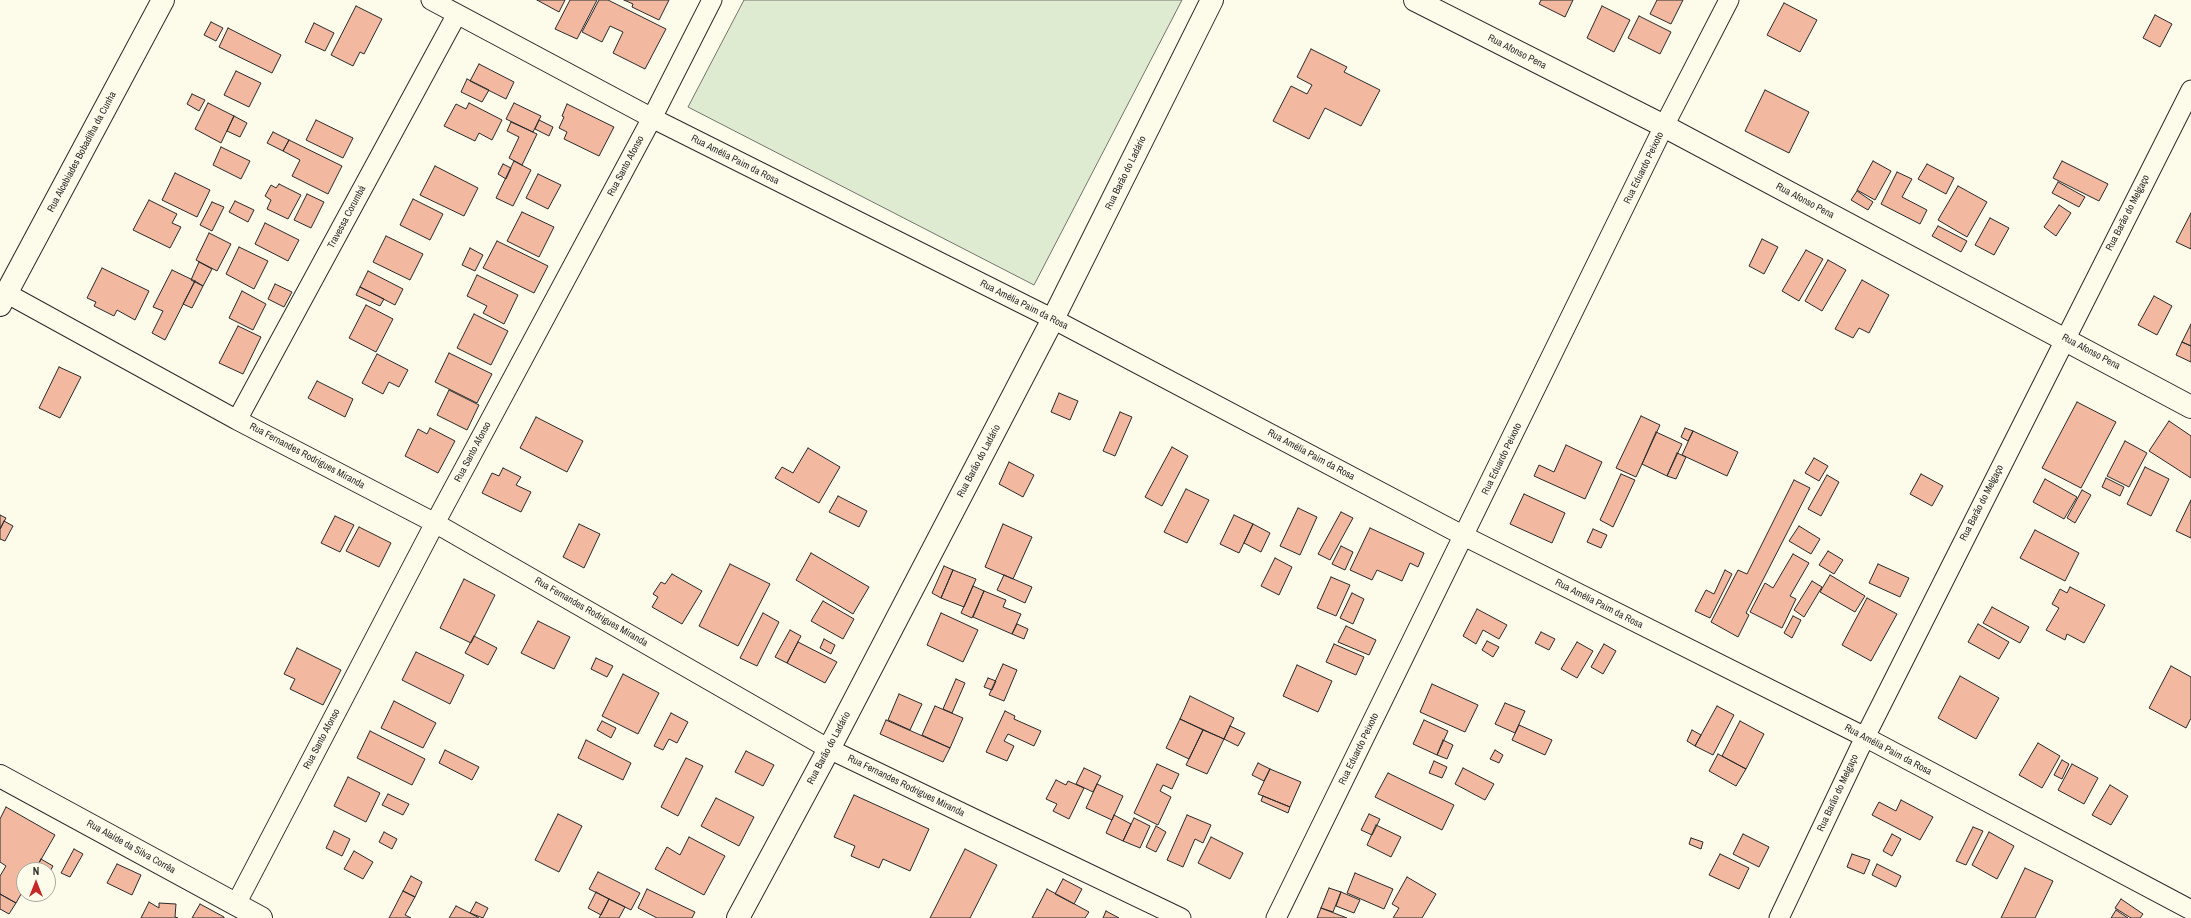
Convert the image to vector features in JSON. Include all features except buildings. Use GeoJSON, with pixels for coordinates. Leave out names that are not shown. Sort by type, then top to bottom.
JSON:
{"type":"FeatureCollection","features":[{"type":"Feature","properties":{"kind":"main road","name":"Rua Alcebiades Bobadilha da Cunha"},"geometry":{"type":"LineString","coordinates":[[3,299],[163,0]]}},
{"type":"Feature","properties":{"kind":"main road","name":"Rua Barão do Ladário"},"geometry":{"type":"LineString","coordinates":[[738,918],[829,749],[1053,319],[1212,0]]}},
{"type":"Feature","properties":{"kind":"main road","name":"Rua Afonso Pena"},"geometry":{"type":"LineString","coordinates":[[1416,0],[1664,126],[2191,406]]}},
{"type":"Feature","properties":{"kind":"main road","name":"Rua Alaíde da Silva Corrêa"},"geometry":{"type":"LineString","coordinates":[[0,776],[261,918]]}},
{"type":"Feature","properties":{"kind":"street","name":"Rua Amélia Paim da Rosa"},"geometry":{"type":"LineString","coordinates":[[431,0],[652,118],[1053,319],[1464,536],[1865,737],[2191,910]]}},
{"type":"Feature","properties":{"kind":"street","name":"Rua Santo Afonso"},"geometry":{"type":"LineString","coordinates":[[236,904],[435,523],[652,118],[712,0]]}},
{"type":"Feature","properties":{"kind":"street","name":"Rua Eduardo Peixoto"},"geometry":{"type":"LineString","coordinates":[[1276,918],[1664,126],[1729,0]]}},
{"type":"Feature","properties":{"kind":"street","name":"Travessa Corumbá"},"geometry":{"type":"LineString","coordinates":[[237,420],[457,14]]}},
{"type":"Feature","properties":{"kind":"street","name":"Rua Barão do Melgaço"},"geometry":{"type":"LineString","coordinates":[[1779,918],[1865,737],[2064,338],[2191,90]]}},
{"type":"Feature","properties":{"kind":"street","name":"Rua Fernandes Rodrigues Miranda"},"geometry":{"type":"LineString","coordinates":[[3,299],[435,523],[829,749],[1181,918]]}},
{"type":"Feature","properties":{"kind":"green space"},"geometry":{"type":"Polygon","coordinates":[[[744,0],[1182,0],[1034,285],[688,107],[744,0]]]}}]}
